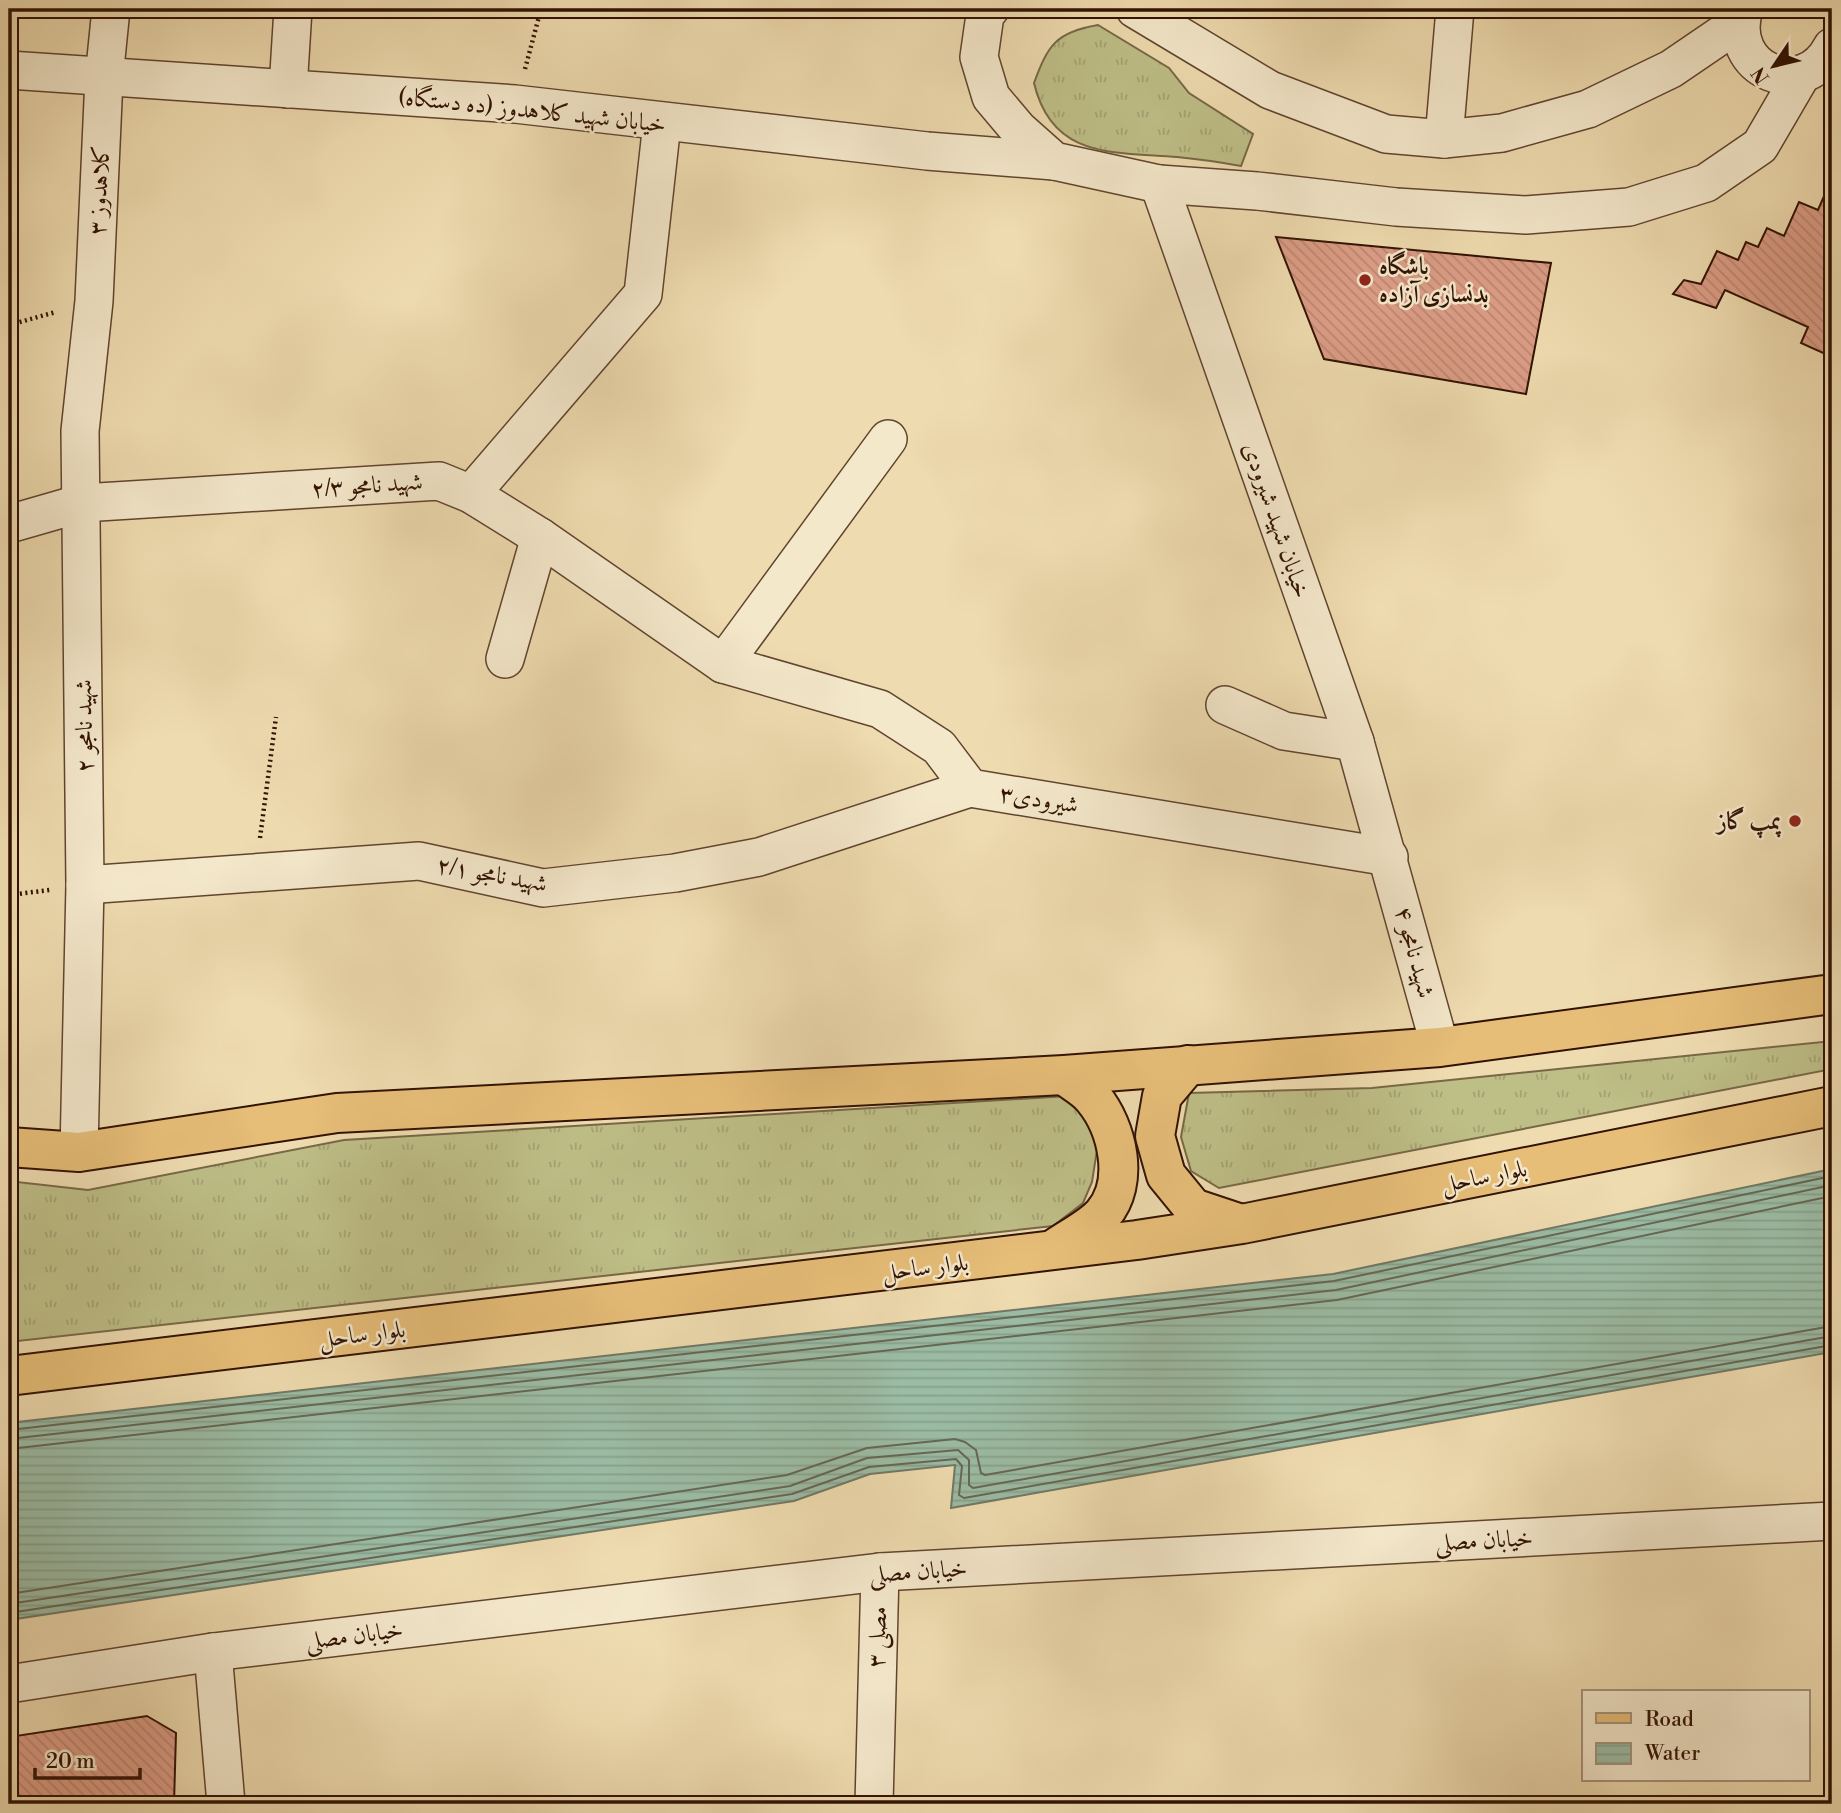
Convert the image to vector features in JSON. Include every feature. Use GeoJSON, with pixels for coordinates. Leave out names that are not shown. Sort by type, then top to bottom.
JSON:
{"type":"FeatureCollection","features":[{"type":"Feature","properties":{"kind":"main road"},"geometry":{"type":"LineString","coordinates":[[9,1147],[79,1152],[337,1113],[1064,1075],[1440,1047],[1832,994]]}},
{"type":"Feature","properties":{"kind":"main road"},"geometry":{"type":"LineString","coordinates":[[1188,1065],[1163,1096],[1155,1136],[1166,1175],[1194,1208],[1242,1224]]}},
{"type":"Feature","properties":{"kind":"main road"},"geometry":{"type":"LineString","coordinates":[[1050,1252],[1103,1214],[1119,1184],[1118,1158],[1108,1125],[1093,1098],[1064,1075]]}},
{"type":"Feature","properties":{"kind":"main road","name":"بلوار ساحل"},"geometry":{"type":"LineString","coordinates":[[9,1376],[1050,1252],[1242,1224],[1832,1106]]}},
{"type":"Feature","properties":{"kind":"street","name":"کلاهدوز ۳"},"geometry":{"type":"LineString","coordinates":[[94,301],[104,78],[111,9]]}},
{"type":"Feature","properties":{"kind":"street"},"geometry":{"type":"LineString","coordinates":[[288,89],[293,9]]}},
{"type":"Feature","properties":{"kind":"street"},"geometry":{"type":"LineString","coordinates":[[1135,9],[1270,90],[1385,134],[1444,139],[1502,133],[1588,109],[1671,69],[1742,15]]}},
{"type":"Feature","properties":{"kind":"street"},"geometry":{"type":"LineString","coordinates":[[1444,139],[1455,9]]}},
{"type":"Feature","properties":{"kind":"street"},"geometry":{"type":"LineString","coordinates":[[985,11],[979,57],[991,97],[1018,129],[1054,161]]}},
{"type":"Feature","properties":{"kind":"street"},"geometry":{"type":"LineString","coordinates":[[1742,15],[1740,38],[1757,65],[1771,73],[1786,76],[1802,74]]}},
{"type":"Feature","properties":{"kind":"street","name":"خیابان شهید کلاهدوز (ده دستگاه)"},"geometry":{"type":"LineString","coordinates":[[9,70],[515,104],[662,123],[1054,161],[1159,184],[1257,191],[1396,207],[1526,215],[1629,207],[1706,183],[1760,146],[1802,74],[1816,68],[1832,47]]}},
{"type":"Feature","properties":{"kind":"street"},"geometry":{"type":"LineString","coordinates":[[471,494],[643,294],[662,123]]}},
{"type":"Feature","properties":{"kind":"street","name":"خیابان شهید شیرودی"},"geometry":{"type":"LineString","coordinates":[[1159,184],[1355,742],[1389,857]]}},
{"type":"Feature","properties":{"kind":"street","name":"شهید نامجو ۲"},"geometry":{"type":"LineString","coordinates":[[79,1152],[85,885],[80,431],[94,301]]}},
{"type":"Feature","properties":{"kind":"street"},"geometry":{"type":"LineString","coordinates":[[723,664],[888,439]]}},
{"type":"Feature","properties":{"kind":"street","name":"شهید نامجو ۲/۳"},"geometry":{"type":"LineString","coordinates":[[9,524],[82,503],[439,481],[471,494],[540,537],[723,664]]}},
{"type":"Feature","properties":{"kind":"street"},"geometry":{"type":"LineString","coordinates":[[505,659],[540,537]]}},
{"type":"Feature","properties":{"kind":"street","name":"شیرودی۳"},"geometry":{"type":"LineString","coordinates":[[723,664],[880,709],[939,747],[970,788],[1389,857]]}},
{"type":"Feature","properties":{"kind":"street"},"geometry":{"type":"LineString","coordinates":[[1225,705],[1284,731],[1355,742]]}},
{"type":"Feature","properties":{"kind":"street","name":"شهید نامجو ۲/۱"},"geometry":{"type":"LineString","coordinates":[[85,885],[419,861],[543,888],[662,875],[759,857],[970,788]]}},
{"type":"Feature","properties":{"kind":"street","name":"شهید نامجو ۴"},"geometry":{"type":"LineString","coordinates":[[1389,857],[1440,1047]]}},
{"type":"Feature","properties":{"kind":"street","name":"خیابان مصلی"},"geometry":{"type":"LineString","coordinates":[[9,1684],[213,1652],[880,1572],[1832,1521]]}},
{"type":"Feature","properties":{"kind":"street","name":"مصلی ۳"},"geometry":{"type":"LineString","coordinates":[[874,1804],[880,1572]]}},
{"type":"Feature","properties":{"kind":"street"},"geometry":{"type":"LineString","coordinates":[[213,1652],[226,1804]]}},
{"type":"Feature","properties":{"kind":"path"},"geometry":{"type":"LineString","coordinates":[[515,104],[541,9]]}},
{"type":"Feature","properties":{"kind":"path"},"geometry":{"type":"LineString","coordinates":[[9,326],[94,301]]}},
{"type":"Feature","properties":{"kind":"path"},"geometry":{"type":"LineString","coordinates":[[256,873],[276,718]]}},
{"type":"Feature","properties":{"kind":"green space"},"geometry":{"type":"Polygon","coordinates":[[[1098,25],[1169,68],[1189,93],[1253,134],[1241,166],[1088,147],[1055,126],[1043,108],[1034,83],[1039,70],[1049,50],[1063,36],[1098,25]]]}},
{"type":"Feature","properties":{"kind":"green space"},"geometry":{"type":"Polygon","coordinates":[[[1832,1041],[1832,1069],[1219,1188],[1191,1171],[1181,1137],[1189,1093],[1372,1088],[1832,1041]]]}},
{"type":"Feature","properties":{"kind":"green space"},"geometry":{"type":"Polygon","coordinates":[[[1069,1096],[1088,1118],[1097,1150],[1092,1182],[1083,1203],[1053,1226],[9,1342],[9,1181],[88,1190],[344,1140],[1069,1096]]]}},
{"type":"Feature","properties":{"kind":"water"},"geometry":{"type":"Polygon","coordinates":[[[1832,1169],[1832,1352],[951,1508],[955,1465],[870,1474],[794,1501],[9,1620],[9,1423],[1333,1274],[1832,1169]]]}},
{"type":"Feature","properties":{"kind":"building"},"geometry":{"type":"Polygon","coordinates":[[[1832,178],[1832,357],[1801,343],[1808,327],[1725,290],[1716,308],[1673,294],[1684,280],[1701,284],[1717,251],[1738,260],[1746,242],[1758,247],[1767,228],[1784,236],[1799,202],[1818,210],[1832,178]]]}},
{"type":"Feature","properties":{"kind":"building"},"geometry":{"type":"Polygon","coordinates":[[[1276,237],[1551,263],[1526,394],[1324,359],[1276,237]]]}},
{"type":"Feature","properties":{"kind":"building"},"geometry":{"type":"Polygon","coordinates":[[[147,1716],[176,1733],[174,1804],[9,1804],[9,1737],[147,1716]]]}},
{"type":"Feature","properties":{"kind":"place","name":"باشگاه بدنسازی آزاده"},"geometry":{"type":"Point","coordinates":[1365,280]}},
{"type":"Feature","properties":{"kind":"place","name":"پمپ گاز"},"geometry":{"type":"Point","coordinates":[1795,821]}}]}
